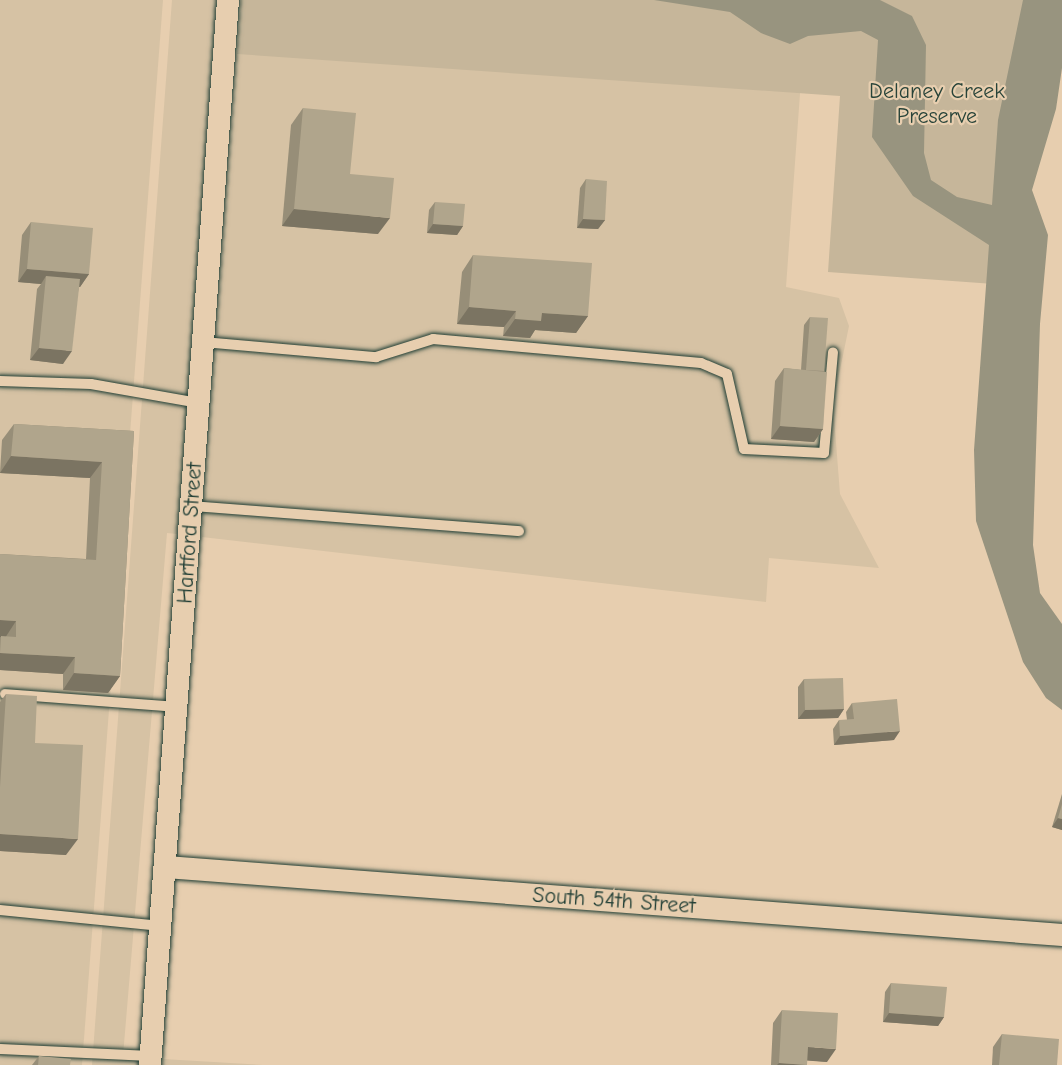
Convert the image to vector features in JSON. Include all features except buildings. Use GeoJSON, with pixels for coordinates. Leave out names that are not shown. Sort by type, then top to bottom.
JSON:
{"type":"FeatureCollection","features":[{"type":"Feature","properties":{"kind":"street","name":"Hartford Street"},"geometry":{"type":"LineString","coordinates":[[150,1060],[228,0]]}},
{"type":"Feature","properties":{"kind":"street","name":"South 54th Street"},"geometry":{"type":"LineString","coordinates":[[166,867],[1062,935]]}},
{"type":"Feature","properties":{"kind":"lane"},"geometry":{"type":"LineString","coordinates":[[203,342],[376,357],[433,339],[701,363],[727,374],[744,449],[824,453],[833,352]]}},
{"type":"Feature","properties":{"kind":"lane"},"geometry":{"type":"LineString","coordinates":[[0,381],[91,384],[199,404]]}},
{"type":"Feature","properties":{"kind":"lane"},"geometry":{"type":"LineString","coordinates":[[192,506],[519,531]]}},
{"type":"Feature","properties":{"kind":"lane"},"geometry":{"type":"LineString","coordinates":[[5,694],[177,707]]}},
{"type":"Feature","properties":{"kind":"lane"},"geometry":{"type":"LineString","coordinates":[[0,910],[161,926]]}},
{"type":"Feature","properties":{"kind":"lane"},"geometry":{"type":"LineString","coordinates":[[0,1049],[150,1060]]}},
{"type":"Feature","properties":{"kind":"shaded area"},"geometry":{"type":"Polygon","coordinates":[[[0,0],[163,0],[82,1065],[0,1065],[0,0]]]}},
{"type":"Feature","properties":{"kind":"shaded area"},"geometry":{"type":"Polygon","coordinates":[[[172,0],[216,0],[177,534],[167,533],[123,1056],[138,1058],[138,1065],[92,1065],[172,0]]]}},
{"type":"Feature","properties":{"kind":"shaded area"},"geometry":{"type":"Polygon","coordinates":[[[654,0],[880,0],[912,16],[926,45],[924,153],[931,180],[957,197],[992,205],[998,120],[1023,0],[1062,0],[1062,68],[1056,109],[1032,190],[1048,235],[1040,324],[1033,545],[1040,593],[1062,624],[1062,710],[1046,698],[1023,662],[976,521],[974,450],[989,245],[913,196],[872,137],[878,40],[861,31],[808,36],[790,44],[761,33],[730,12],[654,0]]]}},
{"type":"Feature","properties":{"kind":"shaded area"},"geometry":{"type":"Polygon","coordinates":[[[239,31],[801,80],[786,287],[839,298],[849,326],[833,404],[840,494],[879,568],[769,558],[766,602],[202,537],[239,31]]]}},
{"type":"Feature","properties":{"kind":"shaded area"},"geometry":{"type":"Polygon","coordinates":[[[163,1059],[263,1065],[162,1065],[163,1059]]]}},
{"type":"Feature","properties":{"kind":"green space","name":"Delaney Creek Preserve"},"geometry":{"type":"Polygon","coordinates":[[[241,0],[1043,0],[1022,286],[828,272],[840,96],[237,54],[241,0]]]}}]}
